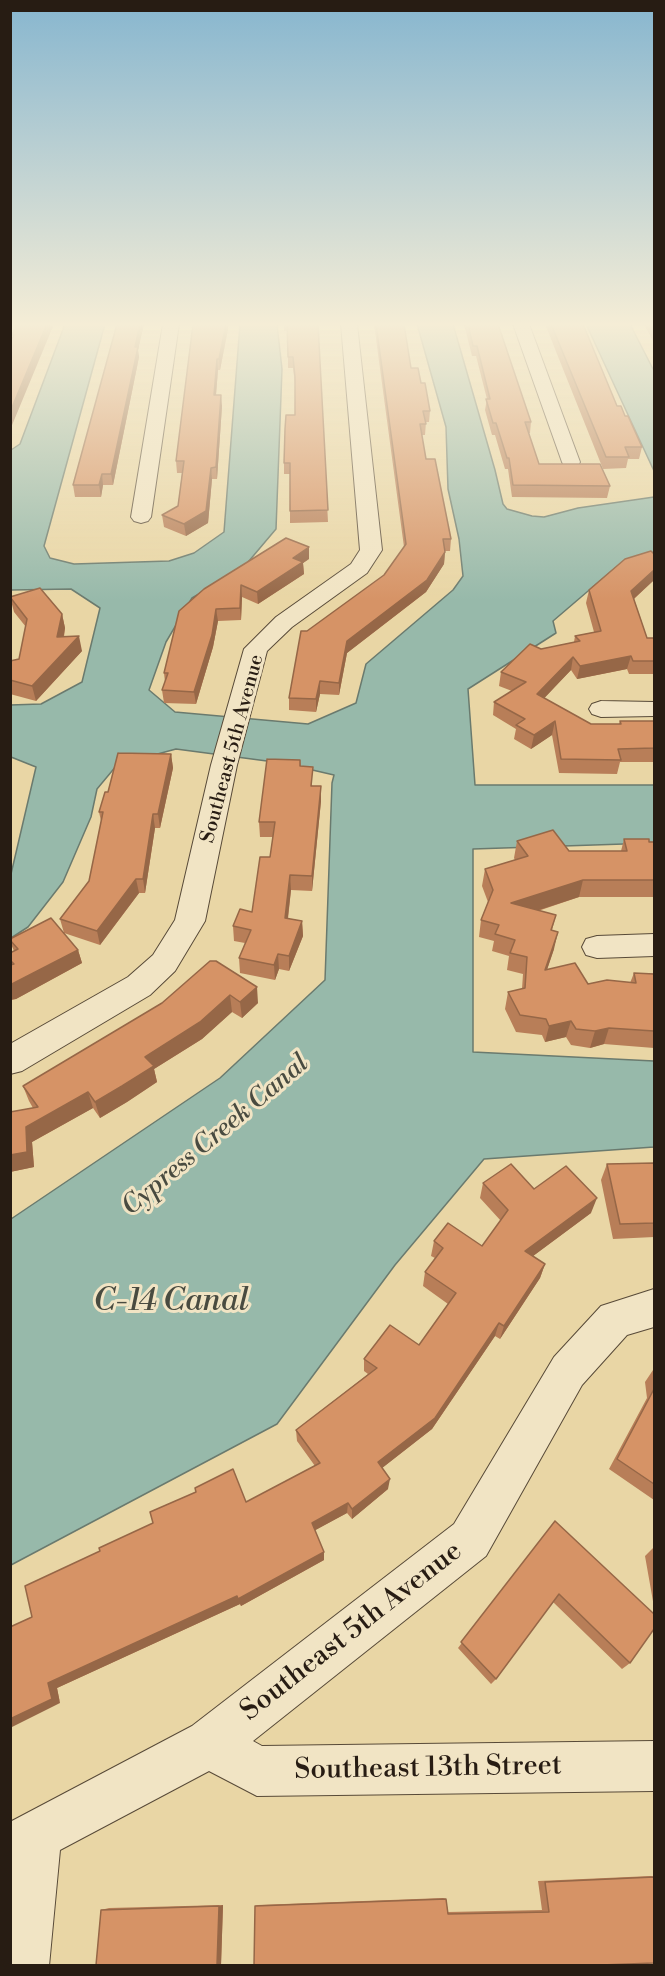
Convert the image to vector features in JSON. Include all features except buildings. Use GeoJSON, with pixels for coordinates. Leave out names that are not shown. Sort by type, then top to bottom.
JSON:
{"type":"FeatureCollection","features":[{"type":"Feature","properties":{"kind":"street"},"geometry":{"type":"LineString","coordinates":[[141,517],[157,416]]}},
{"type":"Feature","properties":{"kind":"street","name":"Southeast 5th Avenue"},"geometry":{"type":"LineString","coordinates":[[10,1060],[139,986],[164,963],[190,921],[224,765],[256,649],[284,622],[359,568],[371,550],[358,416]]}},
{"type":"Feature","properties":{"kind":"street"},"geometry":{"type":"LineString","coordinates":[[554,416],[571,462]]}},
{"type":"Feature","properties":{"kind":"street"},"geometry":{"type":"LineString","coordinates":[[601,709],[654,709]]}},
{"type":"Feature","properties":{"kind":"street"},"geometry":{"type":"LineString","coordinates":[[597,947],[654,945]]}},
{"type":"Feature","properties":{"kind":"street","name":"Southeast 5th Avenue"},"geometry":{"type":"LineString","coordinates":[[22,1965],[23,1844],[210,1744],[470,1540],[568,1371],[635,1314]]}},
{"type":"Feature","properties":{"kind":"street","name":"Southeast 13th Street"},"geometry":{"type":"LineString","coordinates":[[210,1744],[257,1771],[654,1766]]}},
{"type":"Feature","properties":{"kind":"water","name":"C-14 Canal"},"geometry":{"type":"Polygon","coordinates":[[[30,416],[80,416],[44,546],[50,558],[74,564],[169,561],[194,553],[224,532],[233,416],[280,416],[276,529],[243,568],[192,598],[166,642],[149,690],[175,712],[308,724],[356,703],[366,664],[453,590],[463,576],[459,539],[448,489],[446,427],[443,416],[480,416],[503,504],[507,509],[544,517],[578,508],[654,497],[654,552],[615,568],[553,621],[556,633],[468,689],[475,785],[654,785],[654,843],[473,849],[473,1052],[654,1061],[654,1147],[484,1159],[395,1265],[277,1424],[11,1565],[11,1219],[220,1078],[325,980],[334,775],[282,763],[176,749],[117,765],[97,789],[91,817],[63,882],[28,927],[11,938],[11,874],[36,767],[11,757],[10,705],[41,704],[82,682],[100,608],[71,589],[11,590],[11,450],[20,444],[30,416]]]}},
{"type":"Feature","properties":{"kind":"water"},"geometry":{"type":"Polygon","coordinates":[[[629,416],[654,416],[654,471],[629,416]]]}},
{"type":"Feature","properties":{"kind":"water label","name":"Cypress Creek Canal"},"geometry":{"type":"Point","coordinates":[216,1136]}}]}
